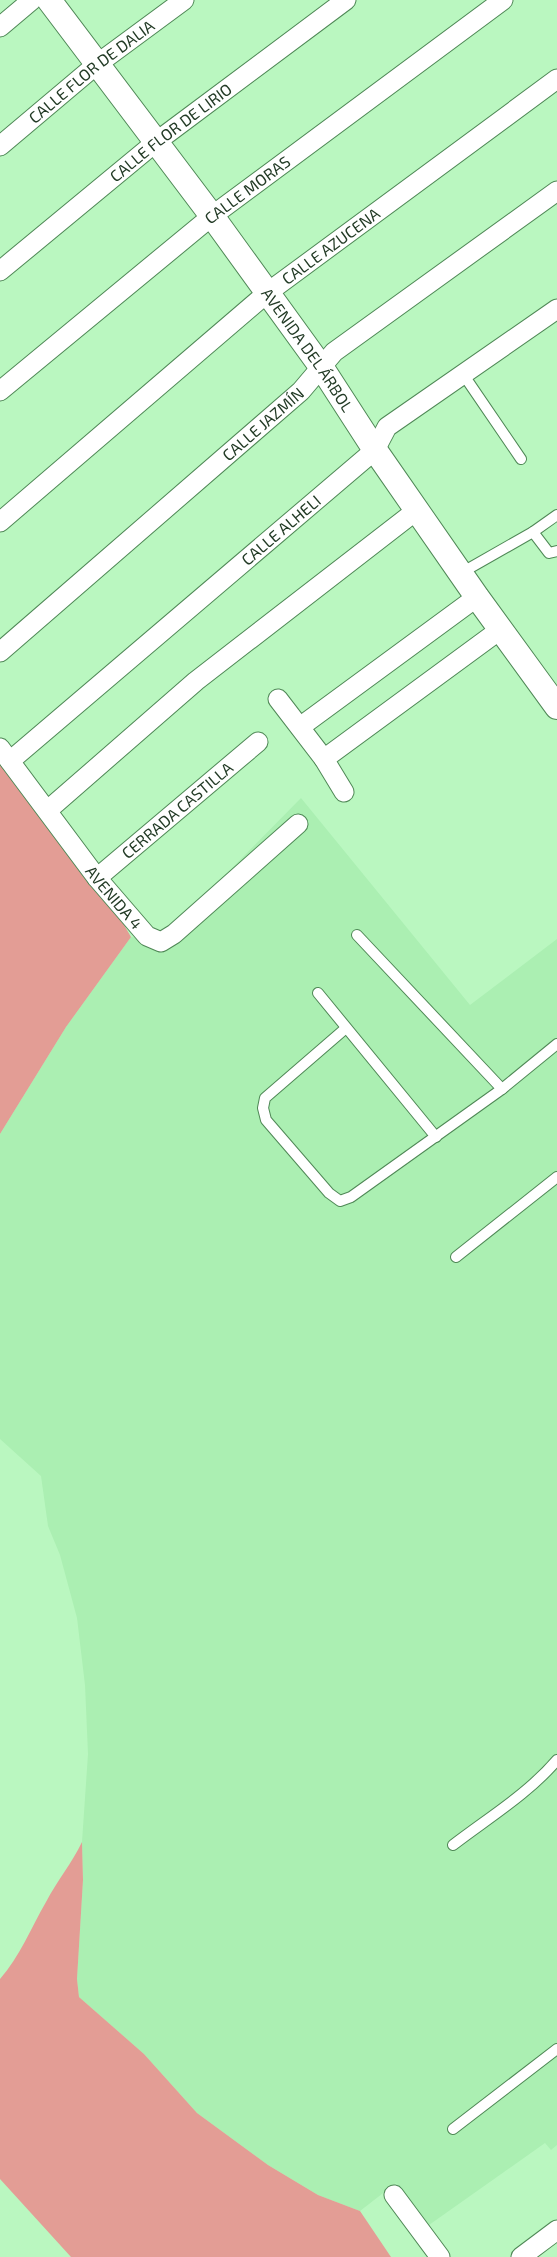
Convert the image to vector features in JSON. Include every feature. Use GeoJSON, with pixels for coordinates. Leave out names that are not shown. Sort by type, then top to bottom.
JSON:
{"type":"FeatureCollection","features":[{"type":"Feature","properties":{"kind":"street"},"geometry":{"type":"LineString","coordinates":[[0,28],[32,0]]}},
{"type":"Feature","properties":{"kind":"street","name":"AVENIDA DEL ÁRBOL"},"geometry":{"type":"LineString","coordinates":[[49,0],[96,65],[212,216],[322,368],[375,450],[477,597],[557,707]]}},
{"type":"Feature","properties":{"kind":"street","name":"CALLE FLOR DE DALIA"},"geometry":{"type":"LineString","coordinates":[[0,146],[96,65],[184,0]]}},
{"type":"Feature","properties":{"kind":"street","name":"CALLE FLOR DE LIRIO"},"geometry":{"type":"LineString","coordinates":[[0,271],[156,142],[346,0]]}},
{"type":"Feature","properties":{"kind":"street","name":"CALLE MORAS"},"geometry":{"type":"LineString","coordinates":[[0,391],[212,216],[503,0]]}},
{"type":"Feature","properties":{"kind":"street","name":"CALLE AZUCENA"},"geometry":{"type":"LineString","coordinates":[[0,522],[266,293],[557,79]]}},
{"type":"Feature","properties":{"kind":"street","name":"CALLE JAZMÍN"},"geometry":{"type":"LineString","coordinates":[[0,652],[301,391],[334,352],[557,191]]}},
{"type":"Feature","properties":{"kind":"street","name":"CALLE ALHELI"},"geometry":{"type":"LineString","coordinates":[[5,754],[375,450],[387,427],[556,313]]}},
{"type":"Feature","properties":{"kind":"street"},"geometry":{"type":"LineString","coordinates":[[48,810],[196,681],[417,510]]}},
{"type":"Feature","properties":{"kind":"street"},"geometry":{"type":"LineString","coordinates":[[300,727],[477,597]]}},
{"type":"Feature","properties":{"kind":"street"},"geometry":{"type":"LineString","coordinates":[[324,759],[501,629]]}},
{"type":"Feature","properties":{"kind":"street"},"geometry":{"type":"LineString","coordinates":[[278,698],[324,759],[344,792]]}},
{"type":"Feature","properties":{"kind":"street","name":"CERRADA CASTILLA"},"geometry":{"type":"LineString","coordinates":[[97,878],[258,742]]}},
{"type":"Feature","properties":{"kind":"street","name":"AVENIDA 4"},"geometry":{"type":"LineString","coordinates":[[5,754],[97,878],[147,936],[161,942],[174,934],[298,824]]}},
{"type":"Feature","properties":{"kind":"street"},"geometry":{"type":"LineString","coordinates":[[394,2194],[440,2257]]}},
{"type":"Feature","properties":{"kind":"street"},"geometry":{"type":"LineString","coordinates":[[521,2257],[557,2230]]}},
{"type":"Feature","properties":{"kind":"lane"},"geometry":{"type":"LineString","coordinates":[[463,374],[521,459]]}},
{"type":"Feature","properties":{"kind":"lane"},"geometry":{"type":"LineString","coordinates":[[461,573],[533,532],[557,515]]}},
{"type":"Feature","properties":{"kind":"lane"},"geometry":{"type":"LineString","coordinates":[[533,532],[549,554],[557,551]]}},
{"type":"Feature","properties":{"kind":"lane"},"geometry":{"type":"LineString","coordinates":[[357,935],[502,1089]]}},
{"type":"Feature","properties":{"kind":"lane"},"geometry":{"type":"LineString","coordinates":[[318,993],[436,1137]]}},
{"type":"Feature","properties":{"kind":"lane"},"geometry":{"type":"LineString","coordinates":[[346,1028],[264,1098],[263,1108],[266,1120],[329,1193],[340,1202],[351,1197],[502,1089],[557,1044]]}},
{"type":"Feature","properties":{"kind":"lane"},"geometry":{"type":"LineString","coordinates":[[456,1257],[557,1177]]}},
{"type":"Feature","properties":{"kind":"lane"},"geometry":{"type":"LineString","coordinates":[[453,1845],[523,1793],[543,1776],[557,1760]]}},
{"type":"Feature","properties":{"kind":"lane"},"geometry":{"type":"LineString","coordinates":[[453,2128],[557,2049]]}},
{"type":"Feature","properties":{"kind":"shaded area"},"geometry":{"type":"Polygon","coordinates":[[[0,754],[97,878],[131,937],[66,1027],[0,1134],[0,754]]]}},
{"type":"Feature","properties":{"kind":"shaded area"},"geometry":{"type":"Polygon","coordinates":[[[301,798],[470,1005],[557,939],[557,2145],[551,2150],[545,2143],[429,2225],[396,2183],[360,2211],[318,2195],[268,2165],[197,2113],[144,2054],[79,1997],[77,1979],[83,1880],[82,1842],[88,1754],[85,1685],[77,1618],[60,1555],[48,1526],[41,1476],[0,1439],[0,1134],[66,1027],[131,937],[160,941],[301,798]]]}},
{"type":"Feature","properties":{"kind":"shaded area"},"geometry":{"type":"Polygon","coordinates":[[[82,1842],[83,1880],[77,1979],[79,1997],[144,2054],[197,2113],[268,2165],[318,2195],[360,2211],[391,2257],[71,2257],[0,2179],[0,1979],[19,1951],[50,1894],[82,1842]]]}}]}
